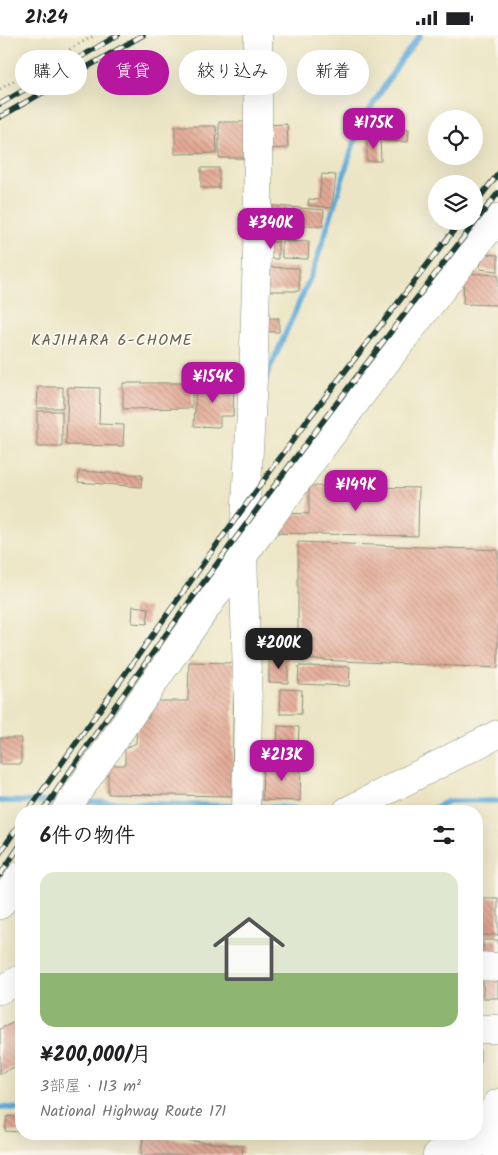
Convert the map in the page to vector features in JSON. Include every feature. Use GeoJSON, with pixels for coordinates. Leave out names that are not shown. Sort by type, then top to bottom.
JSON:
{"type":"FeatureCollection","features":[{"type":"Feature","properties":{"kind":"main road"},"geometry":{"type":"LineString","coordinates":[[246,802],[248,706],[242,555],[253,379],[258,233],[258,35]]}},
{"type":"Feature","properties":{"kind":"main road"},"geometry":{"type":"LineString","coordinates":[[72,801],[242,555],[358,398],[498,218]]}},
{"type":"Feature","properties":{"kind":"main road"},"geometry":{"type":"LineString","coordinates":[[359,805],[498,734]]}},
{"type":"Feature","properties":{"kind":"main road"},"geometry":{"type":"LineString","coordinates":[[0,905],[15,884]]}},
{"type":"Feature","properties":{"kind":"main road"},"geometry":{"type":"LineString","coordinates":[[483,966],[498,967]]}},
{"type":"Feature","properties":{"kind":"main road"},"geometry":{"type":"LineString","coordinates":[[0,990],[15,982]]}},
{"type":"Feature","properties":{"kind":"main road"},"geometry":{"type":"LineString","coordinates":[[483,1029],[498,1029]]}},
{"type":"Feature","properties":{"kind":"main road"},"geometry":{"type":"LineString","coordinates":[[483,1123],[498,1155]]}},
{"type":"Feature","properties":{"kind":"main road"},"geometry":{"type":"LineString","coordinates":[[437,1155],[457,1140]]}},
{"type":"Feature","properties":{"kind":"main road"},"geometry":{"type":"LineString","coordinates":[[468,1155],[474,1140]]}},
{"type":"Feature","properties":{"kind":"path"},"geometry":{"type":"LineString","coordinates":[[0,89],[95,35]]}},
{"type":"Feature","properties":{"kind":"building"},"geometry":{"type":"Polygon","coordinates":[[[219,122],[250,122],[250,158],[219,158],[219,122]]]}},
{"type":"Feature","properties":{"kind":"building"},"geometry":{"type":"Polygon","coordinates":[[[287,124],[288,148],[265,149],[264,125],[287,124]]]}},
{"type":"Feature","properties":{"kind":"building"},"geometry":{"type":"Polygon","coordinates":[[[175,126],[216,126],[217,153],[175,154],[175,126]]]}},
{"type":"Feature","properties":{"kind":"building"},"geometry":{"type":"Polygon","coordinates":[[[386,128],[409,129],[408,142],[385,141],[386,128]]]}},
{"type":"Feature","properties":{"kind":"building"},"geometry":{"type":"Polygon","coordinates":[[[380,138],[381,161],[367,161],[367,139],[380,138]]]}},
{"type":"Feature","properties":{"kind":"building"},"geometry":{"type":"Polygon","coordinates":[[[201,168],[219,168],[219,188],[201,188],[201,168]]]}},
{"type":"Feature","properties":{"kind":"building"},"geometry":{"type":"Polygon","coordinates":[[[322,174],[336,175],[332,208],[308,205],[309,199],[319,200],[322,174]]]}},
{"type":"Feature","properties":{"kind":"building"},"geometry":{"type":"Polygon","coordinates":[[[264,205],[324,210],[323,226],[263,226],[264,205]]]}},
{"type":"Feature","properties":{"kind":"building"},"geometry":{"type":"Polygon","coordinates":[[[282,241],[309,242],[308,259],[282,258],[282,241]]]}},
{"type":"Feature","properties":{"kind":"building"},"geometry":{"type":"Polygon","coordinates":[[[264,242],[278,242],[278,259],[263,258],[264,242]]]}},
{"type":"Feature","properties":{"kind":"building"},"geometry":{"type":"Polygon","coordinates":[[[481,254],[498,255],[498,271],[480,269],[481,254]]]}},
{"type":"Feature","properties":{"kind":"building"},"geometry":{"type":"Polygon","coordinates":[[[264,267],[299,268],[299,291],[264,291],[264,267]]]}},
{"type":"Feature","properties":{"kind":"building"},"geometry":{"type":"Polygon","coordinates":[[[464,273],[498,275],[498,305],[463,304],[464,273]]]}},
{"type":"Feature","properties":{"kind":"building"},"geometry":{"type":"Polygon","coordinates":[[[264,318],[279,318],[279,332],[264,332],[264,318]]]}},
{"type":"Feature","properties":{"kind":"building"},"geometry":{"type":"Polygon","coordinates":[[[123,383],[192,383],[192,408],[123,409],[123,383]]]}},
{"type":"Feature","properties":{"kind":"building"},"geometry":{"type":"Polygon","coordinates":[[[196,384],[234,386],[233,416],[220,416],[220,427],[194,426],[196,384]]]}},
{"type":"Feature","properties":{"kind":"building"},"geometry":{"type":"Polygon","coordinates":[[[38,387],[63,387],[63,408],[37,408],[38,387]]]}},
{"type":"Feature","properties":{"kind":"building"},"geometry":{"type":"Polygon","coordinates":[[[68,387],[100,388],[99,424],[124,425],[123,446],[66,445],[68,387]]]}},
{"type":"Feature","properties":{"kind":"building"},"geometry":{"type":"Polygon","coordinates":[[[37,411],[62,411],[62,447],[37,447],[37,411]]]}},
{"type":"Feature","properties":{"kind":"building"},"geometry":{"type":"Polygon","coordinates":[[[79,471],[142,475],[141,487],[78,482],[79,471]]]}},
{"type":"Feature","properties":{"kind":"building"},"geometry":{"type":"Polygon","coordinates":[[[309,486],[419,488],[418,536],[270,533],[281,513],[309,514],[309,486]]]}},
{"type":"Feature","properties":{"kind":"building"},"geometry":{"type":"Polygon","coordinates":[[[298,542],[498,550],[498,668],[298,659],[298,542]]]}},
{"type":"Feature","properties":{"kind":"building"},"geometry":{"type":"Polygon","coordinates":[[[133,606],[149,608],[147,624],[132,623],[133,606]]]}},
{"type":"Feature","properties":{"kind":"building"},"geometry":{"type":"Polygon","coordinates":[[[269,657],[288,657],[288,683],[269,682],[269,657]]]}},
{"type":"Feature","properties":{"kind":"building"},"geometry":{"type":"Polygon","coordinates":[[[189,662],[234,663],[232,796],[108,794],[108,765],[125,765],[125,749],[136,743],[137,718],[149,718],[150,701],[188,701],[189,662]]]}},
{"type":"Feature","properties":{"kind":"building"},"geometry":{"type":"Polygon","coordinates":[[[299,666],[350,667],[349,686],[298,684],[299,666]]]}},
{"type":"Feature","properties":{"kind":"building"},"geometry":{"type":"Polygon","coordinates":[[[281,689],[302,690],[301,714],[280,714],[281,689]]]}},
{"type":"Feature","properties":{"kind":"building"},"geometry":{"type":"Polygon","coordinates":[[[278,726],[299,727],[298,747],[277,747],[278,726]]]}},
{"type":"Feature","properties":{"kind":"building"},"geometry":{"type":"Polygon","coordinates":[[[0,738],[21,738],[21,764],[0,764],[0,738]]]}},
{"type":"Feature","properties":{"kind":"building"},"geometry":{"type":"Polygon","coordinates":[[[263,763],[301,764],[300,801],[262,800],[263,763]]]}},
{"type":"Feature","properties":{"kind":"building"},"geometry":{"type":"Polygon","coordinates":[[[483,898],[498,898],[498,935],[483,935],[483,898]]]}},
{"type":"Feature","properties":{"kind":"building"},"geometry":{"type":"Polygon","coordinates":[[[483,940],[498,940],[498,957],[483,956],[483,940]]]}},
{"type":"Feature","properties":{"kind":"building"},"geometry":{"type":"Polygon","coordinates":[[[483,974],[498,974],[498,998],[483,998],[483,974]]]}},
{"type":"Feature","properties":{"kind":"building"},"geometry":{"type":"Polygon","coordinates":[[[15,1022],[15,1067],[0,1074],[0,1029],[15,1022]]]}},
{"type":"Feature","properties":{"kind":"building"},"geometry":{"type":"Polygon","coordinates":[[[7,1116],[15,1117],[15,1132],[5,1131],[7,1116]]]}},
{"type":"Feature","properties":{"kind":"building"},"geometry":{"type":"Polygon","coordinates":[[[143,1140],[183,1140],[243,1146],[242,1155],[141,1155],[143,1140]]]}},
{"type":"Feature","properties":{"kind":"waterway"},"geometry":{"type":"LineString","coordinates":[[264,382],[314,269],[359,127],[399,63],[420,35]]}},
{"type":"Feature","properties":{"kind":"waterway"},"geometry":{"type":"LineString","coordinates":[[0,801],[61,802]]}},
{"type":"Feature","properties":{"kind":"waterway"},"geometry":{"type":"LineString","coordinates":[[440,805],[449,801],[498,801]]}},
{"type":"Feature","properties":{"kind":"waterway"},"geometry":{"type":"LineString","coordinates":[[80,802],[198,805]]}},
{"type":"Feature","properties":{"kind":"waterway"},"geometry":{"type":"LineString","coordinates":[[0,1107],[15,1108]]}},
{"type":"Feature","properties":{"kind":"railway"},"geometry":{"type":"LineString","coordinates":[[0,104],[118,35]]}},
{"type":"Feature","properties":{"kind":"railway"},"geometry":{"type":"LineString","coordinates":[[0,117],[143,35]]}},
{"type":"Feature","properties":{"kind":"railway"},"geometry":{"type":"LineString","coordinates":[[483,193],[498,174]]}},
{"type":"Feature","properties":{"kind":"railway"},"geometry":{"type":"LineString","coordinates":[[47,805],[152,653],[265,498],[498,193]]}},
{"type":"Feature","properties":{"kind":"railway"},"geometry":{"type":"LineString","coordinates":[[32,805],[309,418],[454,230]]}},
{"type":"Feature","properties":{"kind":"railway"},"geometry":{"type":"LineString","coordinates":[[0,853],[15,831]]}},
{"type":"Feature","properties":{"kind":"railway"},"geometry":{"type":"LineString","coordinates":[[0,875],[15,853]]}},
{"type":"Feature","properties":{"kind":"district","name":"KAJIHARA 6-CHOME"},"geometry":{"type":"Point","coordinates":[112,340]}}]}
